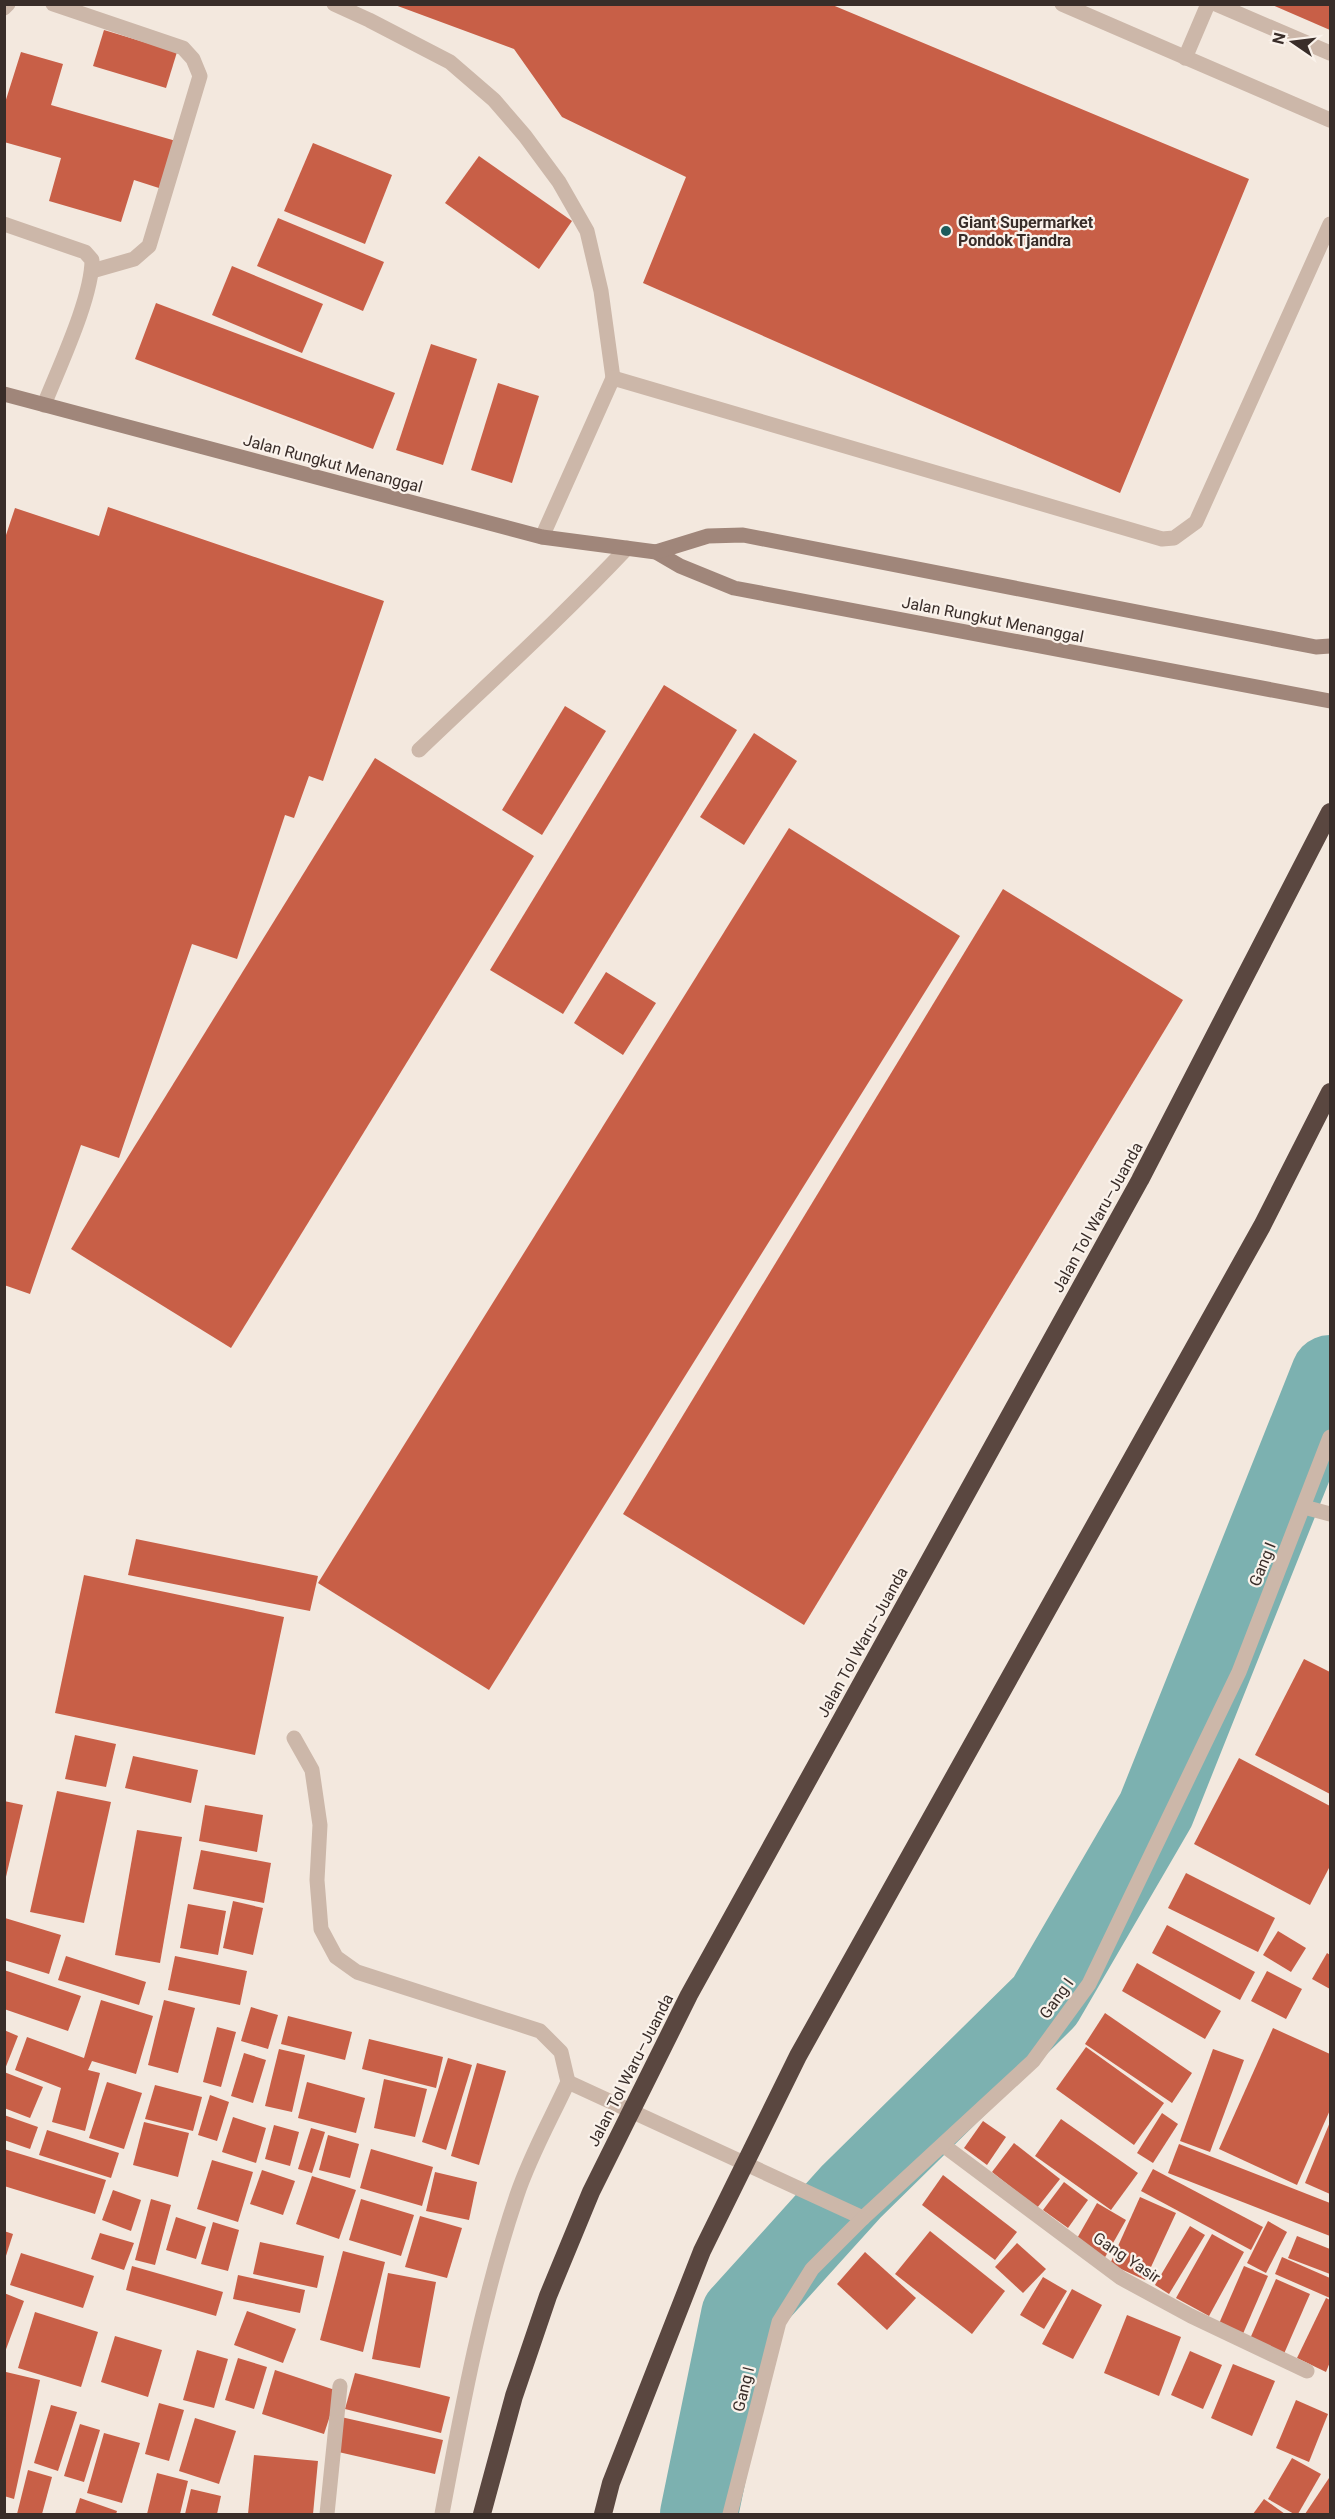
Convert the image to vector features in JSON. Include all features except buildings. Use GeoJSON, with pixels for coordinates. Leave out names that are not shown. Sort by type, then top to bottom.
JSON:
{"type":"FeatureCollection","features":[{"type":"Feature","properties":{"kind":"highway","name":"Jalan Tol Waru–Juanda"},"geometry":{"type":"LineString","coordinates":[[482,2514],[514,2396],[548,2296],[596,2182],[690,1995],[1140,1180],[1330,812]]}},
{"type":"Feature","properties":{"kind":"highway"},"geometry":{"type":"LineString","coordinates":[[603,2514],[611,2483],[702,2251],[798,2056],[1256,1237],[1330,1092]]}},
{"type":"Feature","properties":{"kind":"main road","name":"Jalan Rungkut Menanggal"},"geometry":{"type":"LineString","coordinates":[[4,394],[542,537],[656,552],[680,566],[734,588],[1330,701]]}},
{"type":"Feature","properties":{"kind":"main road","name":"Jalan Rungkut Menanggal"},"geometry":{"type":"LineString","coordinates":[[656,552],[708,536],[743,535],[1317,647],[1330,646]]}},
{"type":"Feature","properties":{"kind":"street"},"geometry":{"type":"LineString","coordinates":[[4,8],[8,4]]}},
{"type":"Feature","properties":{"kind":"street"},"geometry":{"type":"LineString","coordinates":[[53,4],[183,48],[193,59],[200,76],[149,246],[134,259],[92,271]]}},
{"type":"Feature","properties":{"kind":"street"},"geometry":{"type":"LineString","coordinates":[[334,4],[450,62],[494,100],[525,136],[559,182],[587,231],[601,291],[613,378],[542,537]]}},
{"type":"Feature","properties":{"kind":"street"},"geometry":{"type":"LineString","coordinates":[[1062,4],[1330,120]]}},
{"type":"Feature","properties":{"kind":"street"},"geometry":{"type":"LineString","coordinates":[[1185,58],[1208,4]]}},
{"type":"Feature","properties":{"kind":"street"},"geometry":{"type":"LineString","coordinates":[[1216,4],[1330,53]]}},
{"type":"Feature","properties":{"kind":"street"},"geometry":{"type":"LineString","coordinates":[[4,224],[85,252],[92,260],[92,271],[80,313],[44,405]]}},
{"type":"Feature","properties":{"kind":"street"},"geometry":{"type":"LineString","coordinates":[[613,378],[1162,539],[1174,538],[1196,522],[1330,224]]}},
{"type":"Feature","properties":{"kind":"street"},"geometry":{"type":"LineString","coordinates":[[419,750],[531,642],[570,608],[627,548]]}},
{"type":"Feature","properties":{"kind":"street","name":"Gang I"},"geometry":{"type":"LineString","coordinates":[[730,2514],[779,2322],[812,2269],[862,2218],[1033,2061],[1089,1984],[1239,1672],[1330,1437]]}},
{"type":"Feature","properties":{"kind":"street"},"geometry":{"type":"LineString","coordinates":[[1304,1507],[1330,1514]]}},
{"type":"Feature","properties":{"kind":"street"},"geometry":{"type":"LineString","coordinates":[[294,1738],[312,1770],[320,1825],[317,1880],[321,1929],[336,1957],[357,1972],[540,2031],[561,2052],[568,2082],[518,2192],[492,2279],[461,2412],[442,2514]]}},
{"type":"Feature","properties":{"kind":"street"},"geometry":{"type":"LineString","coordinates":[[568,2082],[862,2218]]}},
{"type":"Feature","properties":{"kind":"street","name":"Gang Yasir"},"geometry":{"type":"LineString","coordinates":[[943,2145],[1121,2278],[1191,2316],[1307,2371]]}},
{"type":"Feature","properties":{"kind":"street"},"geometry":{"type":"LineString","coordinates":[[327,2514],[340,2386]]}},
{"type":"Feature","properties":{"kind":"waterway"},"geometry":{"type":"LineString","coordinates":[[699,2514],[740,2315],[851,2192],[1045,2001],[1156,1810],[1330,1374]]}},
{"type":"Feature","properties":{"kind":"place","name":"Giant Supermarket Pondok Tjandra"},"geometry":{"type":"Point","coordinates":[946,231]}}]}
